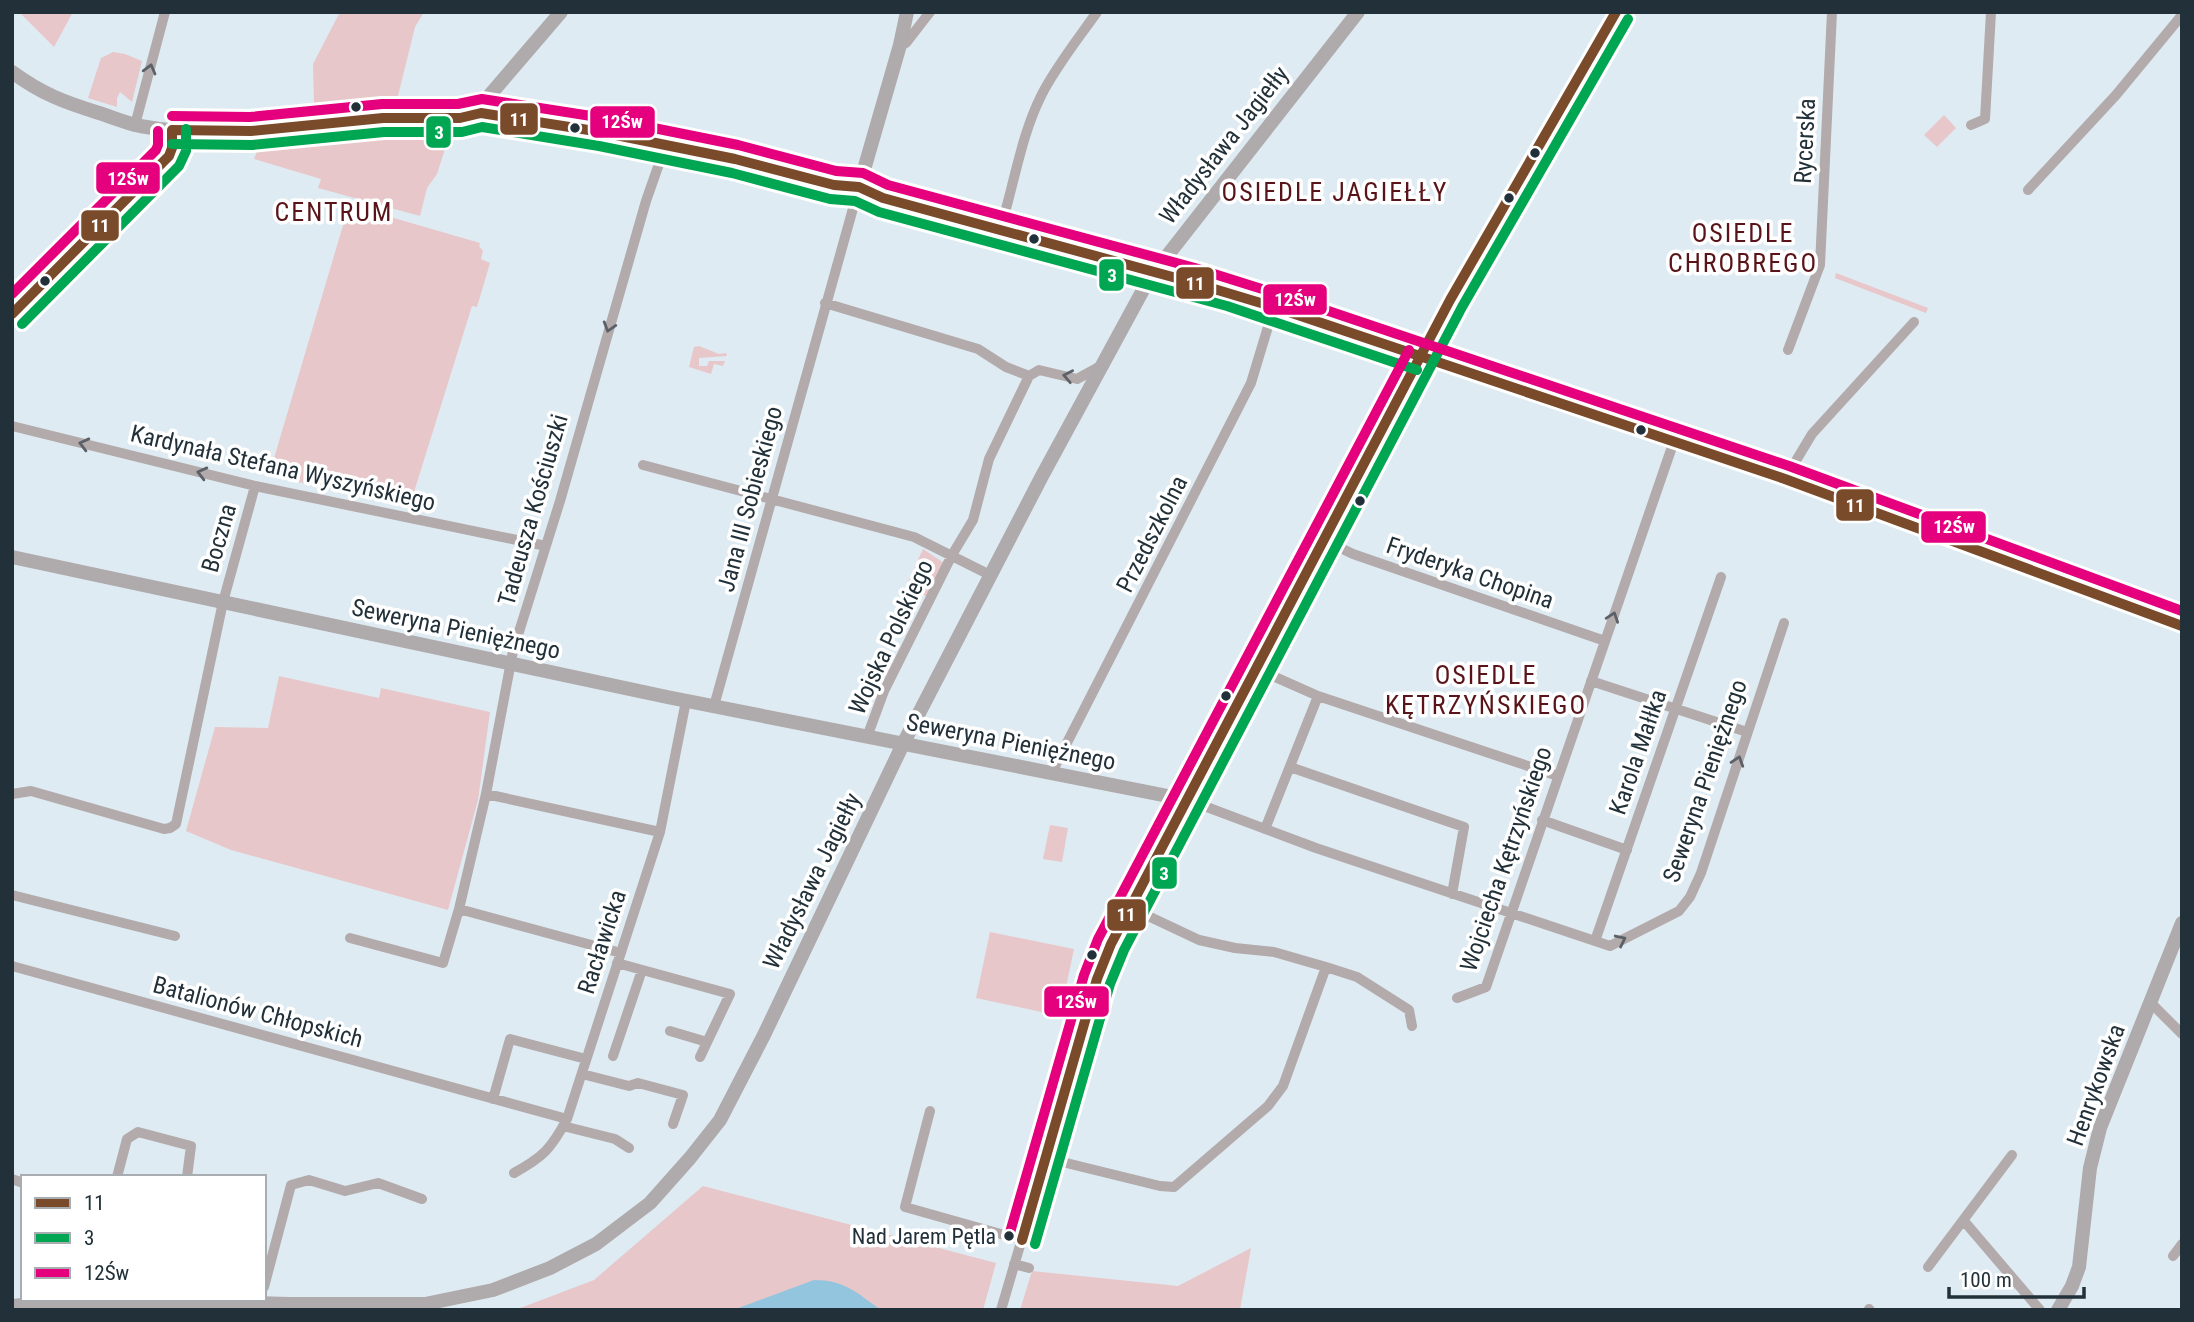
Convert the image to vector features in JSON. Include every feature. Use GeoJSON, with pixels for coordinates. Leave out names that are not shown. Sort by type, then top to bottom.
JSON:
{"type":"FeatureCollection","features":[{"type":"Feature","properties":{"kind":"street"},"geometry":{"type":"LineString","coordinates":[[135,125],[165,12]]}},
{"type":"Feature","properties":{"kind":"street"},"geometry":{"type":"LineString","coordinates":[[481,113],[494,89],[561,12]]}},
{"type":"Feature","properties":{"kind":"street"},"geometry":{"type":"LineString","coordinates":[[859,187],[907,12]]}},
{"type":"Feature","properties":{"kind":"street"},"geometry":{"type":"LineString","coordinates":[[900,45],[906,43],[930,12]]}},
{"type":"Feature","properties":{"kind":"street"},"geometry":{"type":"LineString","coordinates":[[1000,230],[1027,132],[1041,96],[1055,70],[1097,12]]}},
{"type":"Feature","properties":{"kind":"street"},"geometry":{"type":"LineString","coordinates":[[1001,1310],[1100,971],[1129,907],[1467,270],[1616,12]]}},
{"type":"Feature","properties":{"kind":"street","name":"Rycerska"},"geometry":{"type":"LineString","coordinates":[[1788,350],[1821,265],[1832,12]]}},
{"type":"Feature","properties":{"kind":"street"},"geometry":{"type":"LineString","coordinates":[[1971,125],[1985,119],[1991,12]]}},
{"type":"Feature","properties":{"kind":"street","name":"Władysława Jagiełły"},"geometry":{"type":"LineString","coordinates":[[260,1301],[425,1304],[493,1290],[550,1268],[596,1244],[650,1203],[690,1158],[720,1119],[764,1035],[903,744],[990,575],[1154,272],[1352,14]]}},
{"type":"Feature","properties":{"kind":"street"},"geometry":{"type":"LineString","coordinates":[[2028,190],[2116,95],[2182,15]]}},
{"type":"Feature","properties":{"kind":"street"},"geometry":{"type":"LineString","coordinates":[[12,72],[54,99],[135,125],[172,130],[251,131],[383,118],[460,118],[481,113],[666,144],[756,163],[834,185],[859,187],[883,198],[1275,307],[1785,479],[2182,626]]}},
{"type":"Feature","properties":{"kind":"street"},"geometry":{"type":"LineString","coordinates":[[12,314],[155,167],[172,130]]}},
{"type":"Feature","properties":{"kind":"street","name":"Tadeusza Kościuszki"},"geometry":{"type":"LineString","coordinates":[[350,938],[443,963],[460,909],[510,664],[666,144]]}},
{"type":"Feature","properties":{"kind":"street","name":"Jana III Sobieskiego"},"geometry":{"type":"LineString","coordinates":[[715,706],[859,187]]}},
{"type":"Feature","properties":{"kind":"street"},"geometry":{"type":"LineString","coordinates":[[825,303],[978,349],[1006,367],[1029,376]]}},
{"type":"Feature","properties":{"kind":"street","name":"Przedszkolna"},"geometry":{"type":"LineString","coordinates":[[1051,774],[1251,383],[1275,307]]}},
{"type":"Feature","properties":{"kind":"street"},"geometry":{"type":"LineString","coordinates":[[1785,479],[1812,434],[1914,322]]}},
{"type":"Feature","properties":{"kind":"street"},"geometry":{"type":"LineString","coordinates":[[953,555],[973,520],[989,459],[1029,376],[1039,370],[1076,379],[1104,363]]}},
{"type":"Feature","properties":{"kind":"street","name":"Kardynała Stefana Wyszyńskiego"},"geometry":{"type":"LineString","coordinates":[[12,426],[255,486],[546,546]]}},
{"type":"Feature","properties":{"kind":"street","name":"Wojciecha Kętrzyńskiego"},"geometry":{"type":"LineString","coordinates":[[1457,998],[1486,987],[1674,441]]}},
{"type":"Feature","properties":{"kind":"street","name":"Wojska Polskiego"},"geometry":{"type":"LineString","coordinates":[[643,465],[914,537],[990,575]]}},
{"type":"Feature","properties":{"kind":"street","name":"Boczna"},"geometry":{"type":"LineString","coordinates":[[12,794],[32,791],[158,828],[167,829],[173,826],[178,818],[223,602],[255,486]]}},
{"type":"Feature","properties":{"kind":"street","name":"Fryderyka Chopina"},"geometry":{"type":"LineString","coordinates":[[1324,540],[1353,554],[1605,641]]}},
{"type":"Feature","properties":{"kind":"street","name":"Wojska Polskiego"},"geometry":{"type":"LineString","coordinates":[[867,737],[884,691],[953,555]]}},
{"type":"Feature","properties":{"kind":"street","name":"Seweryna Pieniężnego"},"geometry":{"type":"LineString","coordinates":[[12,557],[686,701],[1188,800],[1452,894],[1610,946],[1679,911],[1690,897],[1701,873],[1784,623]]}},
{"type":"Feature","properties":{"kind":"street","name":"Karola Małłka"},"geometry":{"type":"LineString","coordinates":[[1595,941],[1721,577]]}},
{"type":"Feature","properties":{"kind":"street"},"geometry":{"type":"LineString","coordinates":[[1257,669],[1318,696],[1558,776]]}},
{"type":"Feature","properties":{"kind":"street"},"geometry":{"type":"LineString","coordinates":[[1591,681],[1747,732]]}},
{"type":"Feature","properties":{"kind":"street"},"geometry":{"type":"LineString","coordinates":[[1265,829],[1318,696]]}},
{"type":"Feature","properties":{"kind":"street","name":"Racławicka"},"geometry":{"type":"LineString","coordinates":[[514,1173],[540,1159],[565,1123],[660,832],[686,701]]}},
{"type":"Feature","properties":{"kind":"street"},"geometry":{"type":"LineString","coordinates":[[1290,767],[1464,827],[1452,894]]}},
{"type":"Feature","properties":{"kind":"street"},"geometry":{"type":"LineString","coordinates":[[485,794],[660,832]]}},
{"type":"Feature","properties":{"kind":"street"},"geometry":{"type":"LineString","coordinates":[[1542,820],[1627,850]]}},
{"type":"Feature","properties":{"kind":"street"},"geometry":{"type":"LineString","coordinates":[[12,895],[174,936]]}},
{"type":"Feature","properties":{"kind":"street"},"geometry":{"type":"LineString","coordinates":[[1129,907],[1199,940],[1235,948],[1274,952],[1357,977],[1409,1010],[1412,1026]]}},
{"type":"Feature","properties":{"kind":"street"},"geometry":{"type":"LineString","coordinates":[[460,909],[619,958],[642,970],[730,995],[700,1057]]}},
{"type":"Feature","properties":{"kind":"street","name":"Henrykowska"},"geometry":{"type":"LineString","coordinates":[[2059,1308],[2079,1267],[2090,1168],[2100,1128],[2182,923]]}},
{"type":"Feature","properties":{"kind":"street","name":"Batalionów Chłopskich"},"geometry":{"type":"LineString","coordinates":[[12,966],[493,1099],[615,1139],[629,1148]]}},
{"type":"Feature","properties":{"kind":"street"},"geometry":{"type":"LineString","coordinates":[[1046,1158],[1160,1186],[1174,1187],[1268,1106],[1283,1086],[1325,967]]}},
{"type":"Feature","properties":{"kind":"street"},"geometry":{"type":"LineString","coordinates":[[613,1056],[642,970]]}},
{"type":"Feature","properties":{"kind":"street"},"geometry":{"type":"LineString","coordinates":[[2151,1003],[2182,1034]]}},
{"type":"Feature","properties":{"kind":"street"},"geometry":{"type":"LineString","coordinates":[[670,1031],[707,1042]]}},
{"type":"Feature","properties":{"kind":"street"},"geometry":{"type":"LineString","coordinates":[[493,1099],[510,1039],[586,1059]]}},
{"type":"Feature","properties":{"kind":"street"},"geometry":{"type":"LineString","coordinates":[[582,1074],[629,1086],[638,1083],[683,1095],[673,1124]]}},
{"type":"Feature","properties":{"kind":"street"},"geometry":{"type":"LineString","coordinates":[[930,1111],[905,1207],[1021,1240]]}},
{"type":"Feature","properties":{"kind":"street"},"geometry":{"type":"LineString","coordinates":[[118,1175],[127,1139],[138,1132],[191,1146],[187,1175]]}},
{"type":"Feature","properties":{"kind":"street"},"geometry":{"type":"LineString","coordinates":[[1928,1267],[2012,1155]]}},
{"type":"Feature","properties":{"kind":"street"},"geometry":{"type":"LineString","coordinates":[[266,1279],[291,1185],[309,1180],[345,1191],[378,1183],[422,1199]]}},
{"type":"Feature","properties":{"kind":"street"},"geometry":{"type":"LineString","coordinates":[[1964,1221],[2040,1310]]}},
{"type":"Feature","properties":{"kind":"street"},"geometry":{"type":"LineString","coordinates":[[2173,1255],[2182,1244]]}},
{"type":"Feature","properties":{"kind":"street"},"geometry":{"type":"LineString","coordinates":[[1014,1264],[1029,1268]]}},
{"type":"Feature","properties":{"kind":"street","name":"Władysława Jagiełły"},"geometry":{"type":"LineString","coordinates":[[12,1306],[133,1301]]}},
{"type":"Feature","properties":{"kind":"shaded area"},"geometry":{"type":"Polygon","coordinates":[[[19,12],[73,12],[54,47],[19,12]]]}},
{"type":"Feature","properties":{"kind":"shaded area"},"geometry":{"type":"Polygon","coordinates":[[[340,12],[424,12],[415,27],[397,100],[314,103],[313,64],[340,12]]]}},
{"type":"Feature","properties":{"kind":"shaded area"},"geometry":{"type":"Polygon","coordinates":[[[113,52],[142,61],[132,102],[120,92],[117,107],[88,98],[101,58],[113,52]]]}},
{"type":"Feature","properties":{"kind":"shaded area"},"geometry":{"type":"Polygon","coordinates":[[[1944,115],[1956,128],[1937,147],[1924,135],[1944,115]]]}},
{"type":"Feature","properties":{"kind":"shaded area"},"geometry":{"type":"Polygon","coordinates":[[[370,129],[449,129],[437,174],[427,188],[420,216],[318,188],[321,179],[254,159],[263,137],[370,129]]]}},
{"type":"Feature","properties":{"kind":"shaded area"},"geometry":{"type":"Polygon","coordinates":[[[349,205],[480,243],[483,251],[481,259],[490,263],[477,307],[472,306],[409,508],[269,475],[349,205]]]}},
{"type":"Feature","properties":{"kind":"shaded area"},"geometry":{"type":"Polygon","coordinates":[[[1836,273],[1928,308],[1926,313],[1835,278],[1836,273]]]}},
{"type":"Feature","properties":{"kind":"shaded area"},"geometry":{"type":"Polygon","coordinates":[[[699,346],[719,354],[726,353],[727,356],[699,358],[699,366],[707,366],[709,361],[725,361],[723,366],[714,364],[711,374],[689,367],[694,347],[699,346]]]}},
{"type":"Feature","properties":{"kind":"shaded area"},"geometry":{"type":"Polygon","coordinates":[[[923,549],[944,563],[927,597],[907,584],[923,549]]]}},
{"type":"Feature","properties":{"kind":"shaded area"},"geometry":{"type":"Polygon","coordinates":[[[279,676],[379,698],[381,688],[490,712],[478,800],[448,910],[231,850],[186,831],[215,727],[268,728],[279,676]]]}},
{"type":"Feature","properties":{"kind":"shaded area"},"geometry":{"type":"Polygon","coordinates":[[[1050,825],[1068,828],[1062,862],[1043,859],[1050,825]]]}},
{"type":"Feature","properties":{"kind":"shaded area"},"geometry":{"type":"Polygon","coordinates":[[[990,932],[1074,949],[1060,1016],[976,998],[990,932]]]}},
{"type":"Feature","properties":{"kind":"shaded area"},"geometry":{"type":"Polygon","coordinates":[[[703,1186],[996,1263],[983,1310],[515,1310],[594,1280],[703,1186]]]}},
{"type":"Feature","properties":{"kind":"shaded area"},"geometry":{"type":"Polygon","coordinates":[[[1251,1248],[1240,1310],[1020,1310],[1032,1271],[1178,1286],[1251,1248]]]}},
{"type":"Feature","properties":{"kind":"water"},"geometry":{"type":"Polygon","coordinates":[[[814,1280],[842,1285],[881,1310],[733,1310],[814,1280]]]}},
{"type":"Feature","properties":{"kind":"transit line","name":"11"},"geometry":{"type":"LineString","coordinates":[[1022,1240],[1097,979],[1111,944],[1450,300],[1616,12]]}},
{"type":"Feature","properties":{"kind":"transit line","name":"3"},"geometry":{"type":"LineString","coordinates":[[1035,1244],[1110,984],[1124,950],[1462,307],[1628,19]]}},
{"type":"Feature","properties":{"kind":"transit line","name":"12Św"},"geometry":{"type":"LineString","coordinates":[[172,116],[250,117],[382,104],[458,104],[482,99],[604,118],[738,145],[836,171],[863,173],[888,185],[1195,268],[1278,294],[1789,466],[2182,611]]}},
{"type":"Feature","properties":{"kind":"transit line","name":"11"},"geometry":{"type":"LineString","coordinates":[[172,130],[251,131],[383,118],[460,118],[481,113],[601,132],[735,159],[834,185],[859,187],[883,198],[1274,307],[1785,479],[2182,626]]}},
{"type":"Feature","properties":{"kind":"transit line","name":"3"},"geometry":{"type":"LineString","coordinates":[[172,144],[252,145],[384,132],[462,132],[482,127],[599,146],[732,173],[830,199],[855,201],[879,212],[1227,306],[1417,370]]}},
{"type":"Feature","properties":{"kind":"transit line","name":"3"},"geometry":{"type":"LineString","coordinates":[[22,324],[179,166],[186,151],[186,129]]}},
{"type":"Feature","properties":{"kind":"transit line","name":"11"},"geometry":{"type":"LineString","coordinates":[[12,314],[169,156],[172,130]]}},
{"type":"Feature","properties":{"kind":"transit line","name":"12Św"},"geometry":{"type":"LineString","coordinates":[[12,294],[156,150],[158,131]]}},
{"type":"Feature","properties":{"kind":"transit line","name":"12Św"},"geometry":{"type":"LineString","coordinates":[[1009,1236],[1084,975],[1098,939],[1409,350]]}},
{"type":"Feature","properties":{"kind":"place","name":"Nad Jarem Pętla"},"geometry":{"type":"Point","coordinates":[1009,1236]}},
{"type":"Feature","properties":{"kind":"district","name":"OSIEDLE JAGIEŁŁY"},"geometry":{"type":"Point","coordinates":[1335,192]}},
{"type":"Feature","properties":{"kind":"district","name":"CENTRUM"},"geometry":{"type":"Point","coordinates":[334,212]}},
{"type":"Feature","properties":{"kind":"district","name":"OSIEDLE CHROBREGO"},"geometry":{"type":"Point","coordinates":[1743,248]}},
{"type":"Feature","properties":{"kind":"district","name":"OSIEDLE KĘTRZYŃSKIEGO"},"geometry":{"type":"Point","coordinates":[1486,690]}}]}
